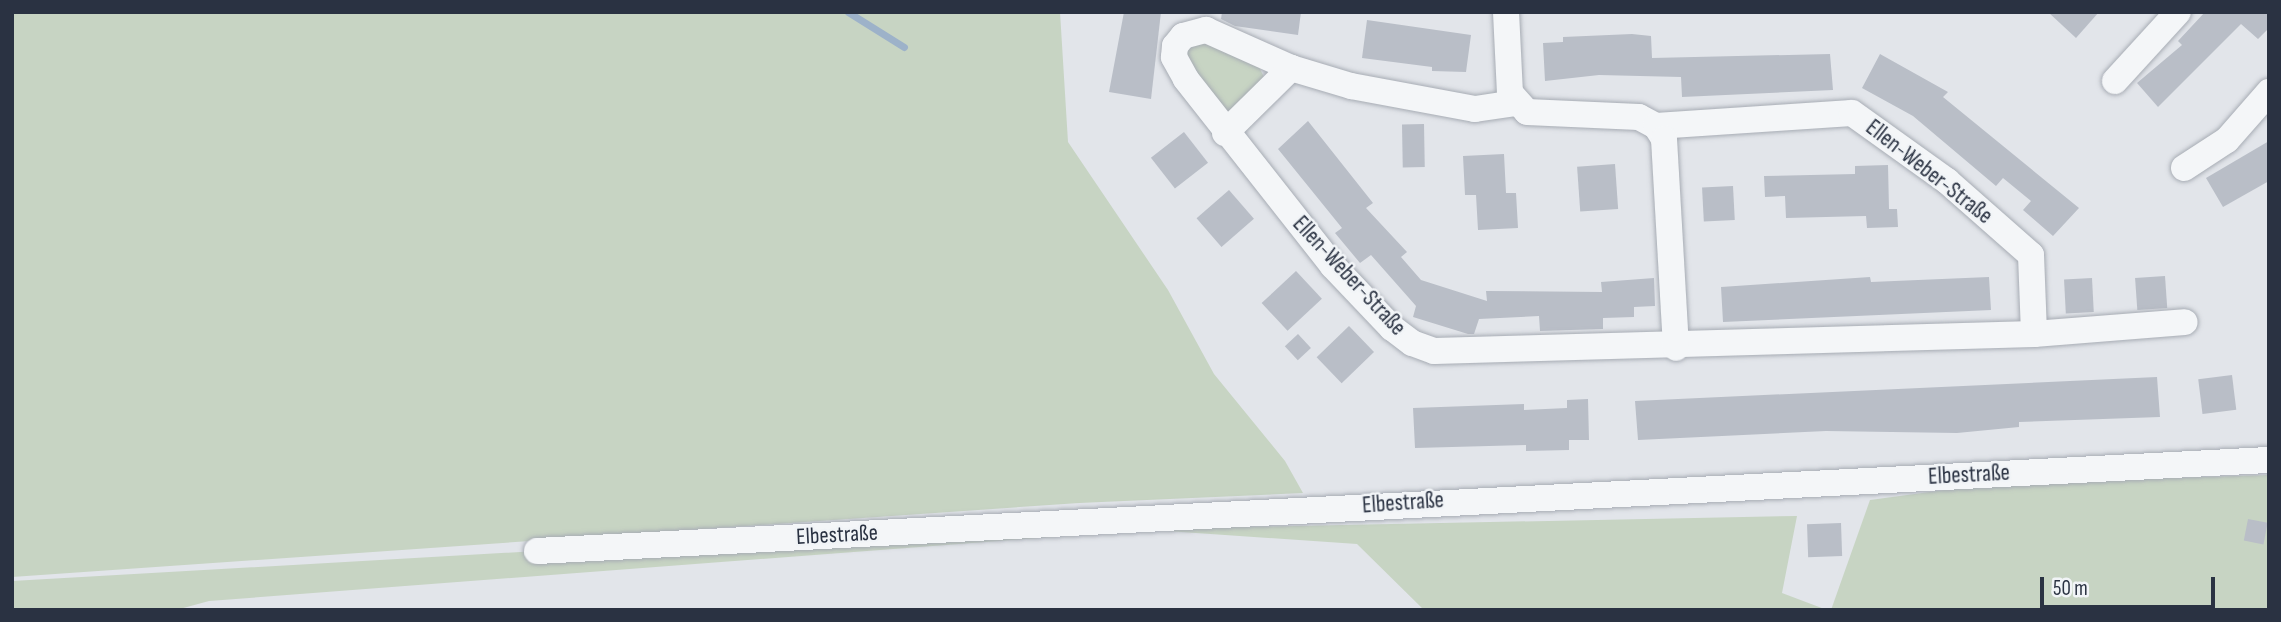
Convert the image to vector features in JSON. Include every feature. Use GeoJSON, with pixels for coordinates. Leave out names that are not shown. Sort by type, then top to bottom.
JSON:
{"type":"FeatureCollection","features":[{"type":"Feature","properties":{"kind":"street"},"geometry":{"type":"LineString","coordinates":[[1506,12],[1510,93],[1515,103]]}},
{"type":"Feature","properties":{"kind":"street"},"geometry":{"type":"LineString","coordinates":[[2115,81],[2178,12]]}},
{"type":"Feature","properties":{"kind":"street","name":"Ellen-Weber-Straße"},"geometry":{"type":"LineString","coordinates":[[2034,334],[2031,255],[1947,181],[1852,113],[1656,125],[1639,117],[1542,115],[1515,103],[1475,109],[1351,86],[1291,68],[1206,30],[1183,36],[1174,57],[1225,133],[1333,266],[1412,343],[1434,351],[1462,354],[1676,348],[2034,334],[2185,322]]}},
{"type":"Feature","properties":{"kind":"street"},"geometry":{"type":"LineString","coordinates":[[1225,133],[1291,68]]}},
{"type":"Feature","properties":{"kind":"street"},"geometry":{"type":"LineString","coordinates":[[2184,167],[2227,140],[2269,92]]}},
{"type":"Feature","properties":{"kind":"street"},"geometry":{"type":"LineString","coordinates":[[1656,125],[1664,139],[1676,348]]}},
{"type":"Feature","properties":{"kind":"street","name":"Elbestraße"},"geometry":{"type":"LineString","coordinates":[[537,551],[2269,460]]}},
{"type":"Feature","properties":{"kind":"green space"},"geometry":{"type":"Polygon","coordinates":[[[12,12],[1060,12],[1068,142],[1168,290],[1214,374],[1285,461],[1303,493],[1079,503],[12,577],[12,12]]]}},
{"type":"Feature","properties":{"kind":"green space"},"geometry":{"type":"Polygon","coordinates":[[[1200,40],[1258,65],[1264,77],[1230,112],[1216,108],[1186,52],[1200,40]]]}},
{"type":"Feature","properties":{"kind":"green space"},"geometry":{"type":"Polygon","coordinates":[[[2269,475],[2269,610],[1831,610],[1870,500],[1996,483],[2269,475]]]}},
{"type":"Feature","properties":{"kind":"green space"},"geometry":{"type":"Polygon","coordinates":[[[1797,516],[1782,593],[1827,610],[1424,610],[1357,544],[1138,529],[1797,516]]]}},
{"type":"Feature","properties":{"kind":"green space"},"geometry":{"type":"Polygon","coordinates":[[[1064,536],[209,601],[176,610],[12,610],[12,581],[537,551],[1064,536]]]}},
{"type":"Feature","properties":{"kind":"building"},"geometry":{"type":"Polygon","coordinates":[[[1124,12],[1161,12],[1151,99],[1109,92],[1124,12]]]}},
{"type":"Feature","properties":{"kind":"building"},"geometry":{"type":"Polygon","coordinates":[[[1222,12],[1301,12],[1298,35],[1235,26],[1221,19],[1222,12]]]}},
{"type":"Feature","properties":{"kind":"building"},"geometry":{"type":"Polygon","coordinates":[[[2048,12],[2099,12],[2076,38],[2048,12]]]}},
{"type":"Feature","properties":{"kind":"building"},"geometry":{"type":"Polygon","coordinates":[[[2205,12],[2269,12],[2269,28],[2258,39],[2241,24],[2158,107],[2137,83],[2182,45],[2178,41],[2205,12]]]}},
{"type":"Feature","properties":{"kind":"building"},"geometry":{"type":"Polygon","coordinates":[[[1367,20],[1471,35],[1466,72],[1432,71],[1432,67],[1362,58],[1367,20]]]}},
{"type":"Feature","properties":{"kind":"building"},"geometry":{"type":"Polygon","coordinates":[[[1632,34],[1651,36],[1652,58],[1830,54],[1833,90],[1682,97],[1681,77],[1599,75],[1545,81],[1543,43],[1563,42],[1563,37],[1632,34]]]}},
{"type":"Feature","properties":{"kind":"building"},"geometry":{"type":"Polygon","coordinates":[[[1880,54],[1948,92],[1943,97],[2079,208],[2053,236],[2023,210],[2031,201],[2003,178],[1996,186],[1913,116],[1862,88],[1880,54]]]}},
{"type":"Feature","properties":{"kind":"building"},"geometry":{"type":"Polygon","coordinates":[[[1308,121],[1373,203],[1366,208],[1407,252],[1401,257],[1421,280],[1487,301],[1486,291],[1602,292],[1601,282],[1654,278],[1655,306],[1634,307],[1634,317],[1603,318],[1603,329],[1540,331],[1539,316],[1479,319],[1474,334],[1468,334],[1413,317],[1416,306],[1371,255],[1360,263],[1335,233],[1342,228],[1278,149],[1308,121]]]}},
{"type":"Feature","properties":{"kind":"building"},"geometry":{"type":"Polygon","coordinates":[[[1402,124],[1424,124],[1425,167],[1403,167],[1402,124]]]}},
{"type":"Feature","properties":{"kind":"building"},"geometry":{"type":"Polygon","coordinates":[[[1184,132],[1208,163],[1175,189],[1151,158],[1184,132]]]}},
{"type":"Feature","properties":{"kind":"building"},"geometry":{"type":"Polygon","coordinates":[[[2269,141],[2269,181],[2223,207],[2206,178],[2269,141]]]}},
{"type":"Feature","properties":{"kind":"building"},"geometry":{"type":"Polygon","coordinates":[[[1504,154],[1506,193],[1516,193],[1518,228],[1478,230],[1476,195],[1465,195],[1463,156],[1504,154]]]}},
{"type":"Feature","properties":{"kind":"building"},"geometry":{"type":"Polygon","coordinates":[[[1615,164],[1618,209],[1580,212],[1577,167],[1615,164]]]}},
{"type":"Feature","properties":{"kind":"building"},"geometry":{"type":"Polygon","coordinates":[[[1888,165],[1889,209],[1897,209],[1898,227],[1867,228],[1866,216],[1786,218],[1785,196],[1765,197],[1764,176],[1855,174],[1855,166],[1888,165]]]}},
{"type":"Feature","properties":{"kind":"building"},"geometry":{"type":"Polygon","coordinates":[[[1733,186],[1735,220],[1704,222],[1702,188],[1733,186]]]}},
{"type":"Feature","properties":{"kind":"building"},"geometry":{"type":"Polygon","coordinates":[[[1229,190],[1254,219],[1221,247],[1197,218],[1229,190]]]}},
{"type":"Feature","properties":{"kind":"building"},"geometry":{"type":"Polygon","coordinates":[[[1296,271],[1322,299],[1288,331],[1262,303],[1296,271]]]}},
{"type":"Feature","properties":{"kind":"building"},"geometry":{"type":"Polygon","coordinates":[[[2165,276],[2167,308],[2137,310],[2135,278],[2165,276]]]}},
{"type":"Feature","properties":{"kind":"building"},"geometry":{"type":"Polygon","coordinates":[[[1870,277],[1871,282],[1989,277],[1991,310],[1723,322],[1721,287],[1870,277]]]}},
{"type":"Feature","properties":{"kind":"building"},"geometry":{"type":"Polygon","coordinates":[[[2092,278],[2094,312],[2066,313],[2064,279],[2092,278]]]}},
{"type":"Feature","properties":{"kind":"building"},"geometry":{"type":"Polygon","coordinates":[[[1349,326],[1374,352],[1342,383],[1317,357],[1349,326]]]}},
{"type":"Feature","properties":{"kind":"building"},"geometry":{"type":"Polygon","coordinates":[[[1298,334],[1311,348],[1298,360],[1285,346],[1298,334]]]}},
{"type":"Feature","properties":{"kind":"building"},"geometry":{"type":"Polygon","coordinates":[[[2232,375],[2236,410],[2203,414],[2198,379],[2232,375]]]}},
{"type":"Feature","properties":{"kind":"building"},"geometry":{"type":"Polygon","coordinates":[[[2157,377],[2160,417],[2019,422],[2019,427],[1957,433],[1826,431],[1638,440],[1635,401],[2157,377]]]}},
{"type":"Feature","properties":{"kind":"building"},"geometry":{"type":"Polygon","coordinates":[[[1588,399],[1589,440],[1569,440],[1569,450],[1526,451],[1526,445],[1415,448],[1413,408],[1524,404],[1524,410],[1567,408],[1567,400],[1588,399]]]}},
{"type":"Feature","properties":{"kind":"building"},"geometry":{"type":"Polygon","coordinates":[[[2248,519],[2268,523],[2263,544],[2244,541],[2248,519]]]}},
{"type":"Feature","properties":{"kind":"building"},"geometry":{"type":"Polygon","coordinates":[[[1841,523],[1842,556],[1808,557],[1807,524],[1841,523]]]}},
{"type":"Feature","properties":{"kind":"waterway"},"geometry":{"type":"LineString","coordinates":[[848,12],[904,47]]}}]}
